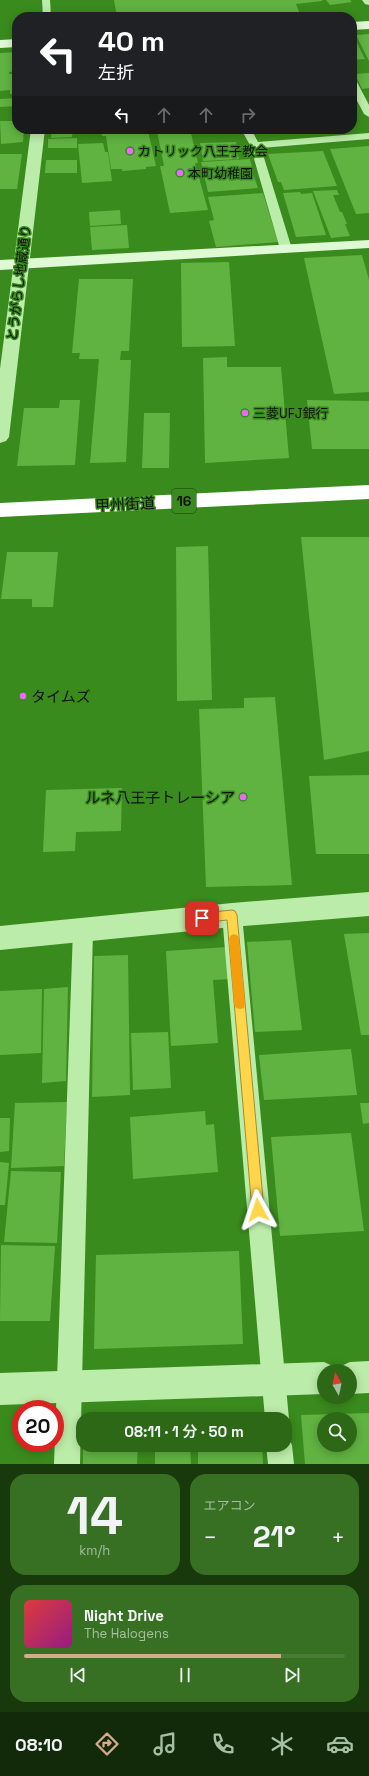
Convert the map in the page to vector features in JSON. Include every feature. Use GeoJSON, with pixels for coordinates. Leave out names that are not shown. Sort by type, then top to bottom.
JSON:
{"type":"FeatureCollection","features":[{"type":"Feature","properties":{"kind":"highway","name":"甲州街道"},"geometry":{"type":"LineString","coordinates":[[0,510],[369,492]]}},
{"type":"Feature","properties":{"kind":"street"},"geometry":{"type":"LineString","coordinates":[[357,26],[369,25]]}},
{"type":"Feature","properties":{"kind":"street"},"geometry":{"type":"LineString","coordinates":[[0,44],[12,43]]}},
{"type":"Feature","properties":{"kind":"street","name":"とうがらし地蔵通り"},"geometry":{"type":"LineString","coordinates":[[0,437],[37,134]]}},
{"type":"Feature","properties":{"kind":"street"},"geometry":{"type":"LineString","coordinates":[[0,265],[369,244]]}},
{"type":"Feature","properties":{"kind":"street"},"geometry":{"type":"LineString","coordinates":[[0,938],[232,915],[369,904]]}},
{"type":"Feature","properties":{"kind":"street"},"geometry":{"type":"LineString","coordinates":[[357,1378],[369,1377]]}},
{"type":"Feature","properties":{"kind":"street"},"geometry":{"type":"LineString","coordinates":[[0,1389],[317,1378]]}},
{"type":"Feature","properties":{"kind":"lane"},"geometry":{"type":"LineString","coordinates":[[46,0],[47,12]]}},
{"type":"Feature","properties":{"kind":"lane"},"geometry":{"type":"LineString","coordinates":[[357,91],[369,114]]}},
{"type":"Feature","properties":{"kind":"lane"},"geometry":{"type":"LineString","coordinates":[[249,134],[255,145],[286,249]]}},
{"type":"Feature","properties":{"kind":"lane"},"geometry":{"type":"LineString","coordinates":[[255,145],[369,136]]}},
{"type":"Feature","properties":{"kind":"lane"},"geometry":{"type":"LineString","coordinates":[[232,915],[276,1412]]}},
{"type":"Feature","properties":{"kind":"lane"},"geometry":{"type":"LineString","coordinates":[[67,1464],[83,930]]}},
{"type":"Feature","properties":{"kind":"lane"},"geometry":{"type":"LineString","coordinates":[[280,1452],[281,1464]]}},
{"type":"Feature","properties":{"kind":"building"},"geometry":{"type":"Polygon","coordinates":[[[114,0],[322,0],[296,4],[299,12],[116,12],[114,0]]]}},
{"type":"Feature","properties":{"kind":"building"},"geometry":{"type":"Polygon","coordinates":[[[326,0],[350,0],[352,2],[330,5],[326,0]]]}},
{"type":"Feature","properties":{"kind":"building"},"geometry":{"type":"Polygon","coordinates":[[[369,34],[369,61],[357,37],[357,35],[369,34]]]}},
{"type":"Feature","properties":{"kind":"building"},"geometry":{"type":"Polygon","coordinates":[[[357,43],[365,59],[357,60],[357,43]]]}},
{"type":"Feature","properties":{"kind":"building"},"geometry":{"type":"Polygon","coordinates":[[[12,52],[12,72],[9,72],[9,74],[12,74],[12,94],[10,94],[10,90],[0,91],[0,53],[12,52]]]}},
{"type":"Feature","properties":{"kind":"building"},"geometry":{"type":"Polygon","coordinates":[[[369,73],[369,88],[362,89],[357,78],[357,74],[369,73]]]}},
{"type":"Feature","properties":{"kind":"building"},"geometry":{"type":"Polygon","coordinates":[[[12,98],[12,106],[0,107],[0,99],[12,98]]]}},
{"type":"Feature","properties":{"kind":"building"},"geometry":{"type":"Polygon","coordinates":[[[0,121],[12,121],[12,134],[24,134],[23,142],[1,144],[0,121]]]}},
{"type":"Feature","properties":{"kind":"building"},"geometry":{"type":"Polygon","coordinates":[[[51,134],[72,134],[72,137],[51,138],[51,134]]]}},
{"type":"Feature","properties":{"kind":"building","name":"カトリック八王子教会"},"geometry":{"type":"Polygon","coordinates":[[[102,134],[149,134],[156,166],[146,167],[146,169],[122,171],[122,169],[111,169],[106,136],[102,136],[102,134]]]}},
{"type":"Feature","properties":{"kind":"building","name":"本町幼稚園"},"geometry":{"type":"Polygon","coordinates":[[[158,134],[191,134],[198,163],[195,163],[208,210],[170,213],[160,166],[164,166],[158,134]]]}},
{"type":"Feature","properties":{"kind":"building"},"geometry":{"type":"Polygon","coordinates":[[[77,138],[77,148],[48,148],[48,139],[77,138]]]}},
{"type":"Feature","properties":{"kind":"building"},"geometry":{"type":"Polygon","coordinates":[[[236,142],[239,159],[203,161],[200,143],[236,142]]]}},
{"type":"Feature","properties":{"kind":"building"},"geometry":{"type":"Polygon","coordinates":[[[103,143],[105,152],[108,152],[112,181],[82,183],[78,144],[103,143]]]}},
{"type":"Feature","properties":{"kind":"building"},"geometry":{"type":"Polygon","coordinates":[[[369,146],[369,213],[356,214],[330,149],[369,146]]]}},
{"type":"Feature","properties":{"kind":"building"},"geometry":{"type":"Polygon","coordinates":[[[323,151],[337,186],[284,190],[281,182],[278,182],[268,154],[323,151]]]}},
{"type":"Feature","properties":{"kind":"building"},"geometry":{"type":"Polygon","coordinates":[[[0,154],[22,154],[17,189],[0,189],[0,154]]]}},
{"type":"Feature","properties":{"kind":"building"},"geometry":{"type":"Polygon","coordinates":[[[250,159],[252,167],[249,167],[250,171],[252,171],[258,188],[208,192],[201,162],[250,159]]]}},
{"type":"Feature","properties":{"kind":"building"},"geometry":{"type":"Polygon","coordinates":[[[46,160],[77,160],[77,173],[45,173],[46,160]]]}},
{"type":"Feature","properties":{"kind":"building"},"geometry":{"type":"Polygon","coordinates":[[[337,190],[339,195],[333,195],[347,224],[345,224],[350,236],[331,238],[313,191],[337,190]]]}},
{"type":"Feature","properties":{"kind":"building"},"geometry":{"type":"Polygon","coordinates":[[[300,192],[301,194],[312,193],[326,235],[296,237],[283,193],[300,192]]]}},
{"type":"Feature","properties":{"kind":"building"},"geometry":{"type":"Polygon","coordinates":[[[263,193],[278,242],[216,247],[209,221],[214,220],[208,197],[263,193]]]}},
{"type":"Feature","properties":{"kind":"building"},"geometry":{"type":"Polygon","coordinates":[[[120,210],[121,224],[90,226],[89,212],[120,210]]]}},
{"type":"Feature","properties":{"kind":"building"},"geometry":{"type":"Polygon","coordinates":[[[127,225],[129,248],[92,250],[90,227],[127,225]]]}},
{"type":"Feature","properties":{"kind":"building"},"geometry":{"type":"Polygon","coordinates":[[[362,255],[369,280],[369,392],[334,394],[304,258],[362,255]]]}},
{"type":"Feature","properties":{"kind":"building"},"geometry":{"type":"Polygon","coordinates":[[[229,262],[235,346],[182,347],[181,263],[229,262]]]}},
{"type":"Feature","properties":{"kind":"building"},"geometry":{"type":"Polygon","coordinates":[[[79,279],[133,279],[129,351],[121,351],[120,360],[131,360],[126,462],[90,463],[99,359],[79,359],[80,353],[72,353],[79,279]]]}},
{"type":"Feature","properties":{"kind":"building","name":"三菱UFJ銀行"},"geometry":{"type":"Polygon","coordinates":[[[227,357],[227,367],[281,367],[289,458],[205,463],[203,358],[227,357]]]}},
{"type":"Feature","properties":{"kind":"building"},"geometry":{"type":"Polygon","coordinates":[[[60,400],[80,400],[75,465],[17,466],[24,408],[59,408],[60,400]]]}},
{"type":"Feature","properties":{"kind":"building"},"geometry":{"type":"Polygon","coordinates":[[[307,400],[369,401],[369,449],[312,449],[307,400]]]}},
{"type":"Feature","properties":{"kind":"building"},"geometry":{"type":"Polygon","coordinates":[[[144,413],[170,413],[169,468],[142,468],[144,413]]]}},
{"type":"Feature","properties":{"kind":"building"},"geometry":{"type":"Polygon","coordinates":[[[301,537],[369,537],[369,751],[324,760],[301,537]]]}},
{"type":"Feature","properties":{"kind":"building"},"geometry":{"type":"Polygon","coordinates":[[[208,546],[212,700],[177,701],[176,547],[208,546]]]}},
{"type":"Feature","properties":{"kind":"building"},"geometry":{"type":"Polygon","coordinates":[[[7,552],[58,552],[53,607],[32,607],[32,599],[1,599],[7,552]]]}},
{"type":"Feature","properties":{"kind":"building","name":"ルネ八王子トレーシア"},"geometry":{"type":"Polygon","coordinates":[[[275,697],[292,885],[206,887],[199,709],[244,708],[244,698],[275,697]]]}},
{"type":"Feature","properties":{"kind":"building"},"geometry":{"type":"Polygon","coordinates":[[[369,775],[369,854],[316,854],[309,776],[369,775]]]}},
{"type":"Feature","properties":{"kind":"building"},"geometry":{"type":"Polygon","coordinates":[[[122,788],[121,831],[76,832],[75,851],[43,852],[46,790],[122,788]]]}},
{"type":"Feature","properties":{"kind":"building"},"geometry":{"type":"Polygon","coordinates":[[[369,933],[369,1035],[361,1035],[344,934],[369,933]]]}},
{"type":"Feature","properties":{"kind":"building"},"geometry":{"type":"Polygon","coordinates":[[[291,940],[302,1030],[255,1032],[247,942],[291,940]]]}},
{"type":"Feature","properties":{"kind":"building"},"geometry":{"type":"Polygon","coordinates":[[[228,947],[232,979],[213,980],[218,1043],[171,1046],[166,951],[228,947]]]}},
{"type":"Feature","properties":{"kind":"building"},"geometry":{"type":"Polygon","coordinates":[[[128,955],[130,1095],[92,1097],[94,956],[128,955]]]}},
{"type":"Feature","properties":{"kind":"building"},"geometry":{"type":"Polygon","coordinates":[[[68,987],[66,1081],[42,1083],[44,989],[68,987]]]}},
{"type":"Feature","properties":{"kind":"building"},"geometry":{"type":"Polygon","coordinates":[[[42,989],[41,1053],[0,1055],[0,991],[42,989]]]}},
{"type":"Feature","properties":{"kind":"building"},"geometry":{"type":"Polygon","coordinates":[[[168,1032],[171,1088],[133,1090],[131,1033],[168,1032]]]}},
{"type":"Feature","properties":{"kind":"building"},"geometry":{"type":"Polygon","coordinates":[[[351,1049],[357,1095],[264,1100],[259,1055],[351,1049]]]}},
{"type":"Feature","properties":{"kind":"building"},"geometry":{"type":"Polygon","coordinates":[[[67,1102],[64,1166],[11,1168],[15,1103],[67,1102]]]}},
{"type":"Feature","properties":{"kind":"building"},"geometry":{"type":"Polygon","coordinates":[[[360,1103],[369,1103],[369,1123],[363,1124],[360,1103]]]}},
{"type":"Feature","properties":{"kind":"building"},"geometry":{"type":"Polygon","coordinates":[[[205,1111],[206,1125],[214,1124],[218,1172],[133,1179],[130,1117],[205,1111]]]}},
{"type":"Feature","properties":{"kind":"building"},"geometry":{"type":"Polygon","coordinates":[[[0,1118],[10,1118],[9,1151],[0,1152],[0,1118]]]}},
{"type":"Feature","properties":{"kind":"building"},"geometry":{"type":"Polygon","coordinates":[[[351,1133],[364,1231],[280,1236],[271,1137],[351,1133]]]}},
{"type":"Feature","properties":{"kind":"building"},"geometry":{"type":"Polygon","coordinates":[[[0,1162],[9,1163],[5,1205],[0,1205],[0,1162]]]}},
{"type":"Feature","properties":{"kind":"building"},"geometry":{"type":"Polygon","coordinates":[[[11,1171],[61,1172],[57,1243],[4,1242],[11,1171]]]}},
{"type":"Feature","properties":{"kind":"building"},"geometry":{"type":"Polygon","coordinates":[[[1,1245],[55,1246],[50,1321],[0,1321],[1,1245]]]}},
{"type":"Feature","properties":{"kind":"building"},"geometry":{"type":"Polygon","coordinates":[[[239,1251],[243,1344],[94,1349],[96,1255],[239,1251]]]}},
{"type":"Feature","properties":{"kind":"building"},"geometry":{"type":"Polygon","coordinates":[[[357,1413],[369,1413],[369,1464],[305,1464],[301,1415],[317,1415],[317,1452],[357,1452],[357,1413]]]}},
{"type":"Feature","properties":{"kind":"building"},"geometry":{"type":"Polygon","coordinates":[[[83,1452],[138,1452],[137,1464],[83,1464],[83,1452]]]}},
{"type":"Feature","properties":{"kind":"building"},"geometry":{"type":"Polygon","coordinates":[[[155,1452],[190,1452],[191,1464],[155,1464],[155,1452]]]}},
{"type":"Feature","properties":{"kind":"building"},"geometry":{"type":"Polygon","coordinates":[[[198,1452],[262,1452],[263,1464],[198,1464],[198,1452]]]}},
{"type":"Feature","properties":{"kind":"slow traffic"},"geometry":{"type":"LineString","coordinates":[[234,939],[240,1004]]}},
{"type":"Feature","properties":{"kind":"place","name":"カトリック八王子教会"},"geometry":{"type":"Point","coordinates":[130,151]}},
{"type":"Feature","properties":{"kind":"place","name":"本町幼稚園"},"geometry":{"type":"Point","coordinates":[180,173]}},
{"type":"Feature","properties":{"kind":"place","name":"三菱UFJ銀行"},"geometry":{"type":"Point","coordinates":[245,413]}},
{"type":"Feature","properties":{"kind":"place","name":"タイムズ"},"geometry":{"type":"Point","coordinates":[23,696]}},
{"type":"Feature","properties":{"kind":"place","name":"ルネ八王子トレーシア"},"geometry":{"type":"Point","coordinates":[243,797]}},
{"type":"Feature","properties":{"kind":"route"},"geometry":{"type":"LineString","coordinates":[[202,918],[232,915],[258,1210]]}}]}
